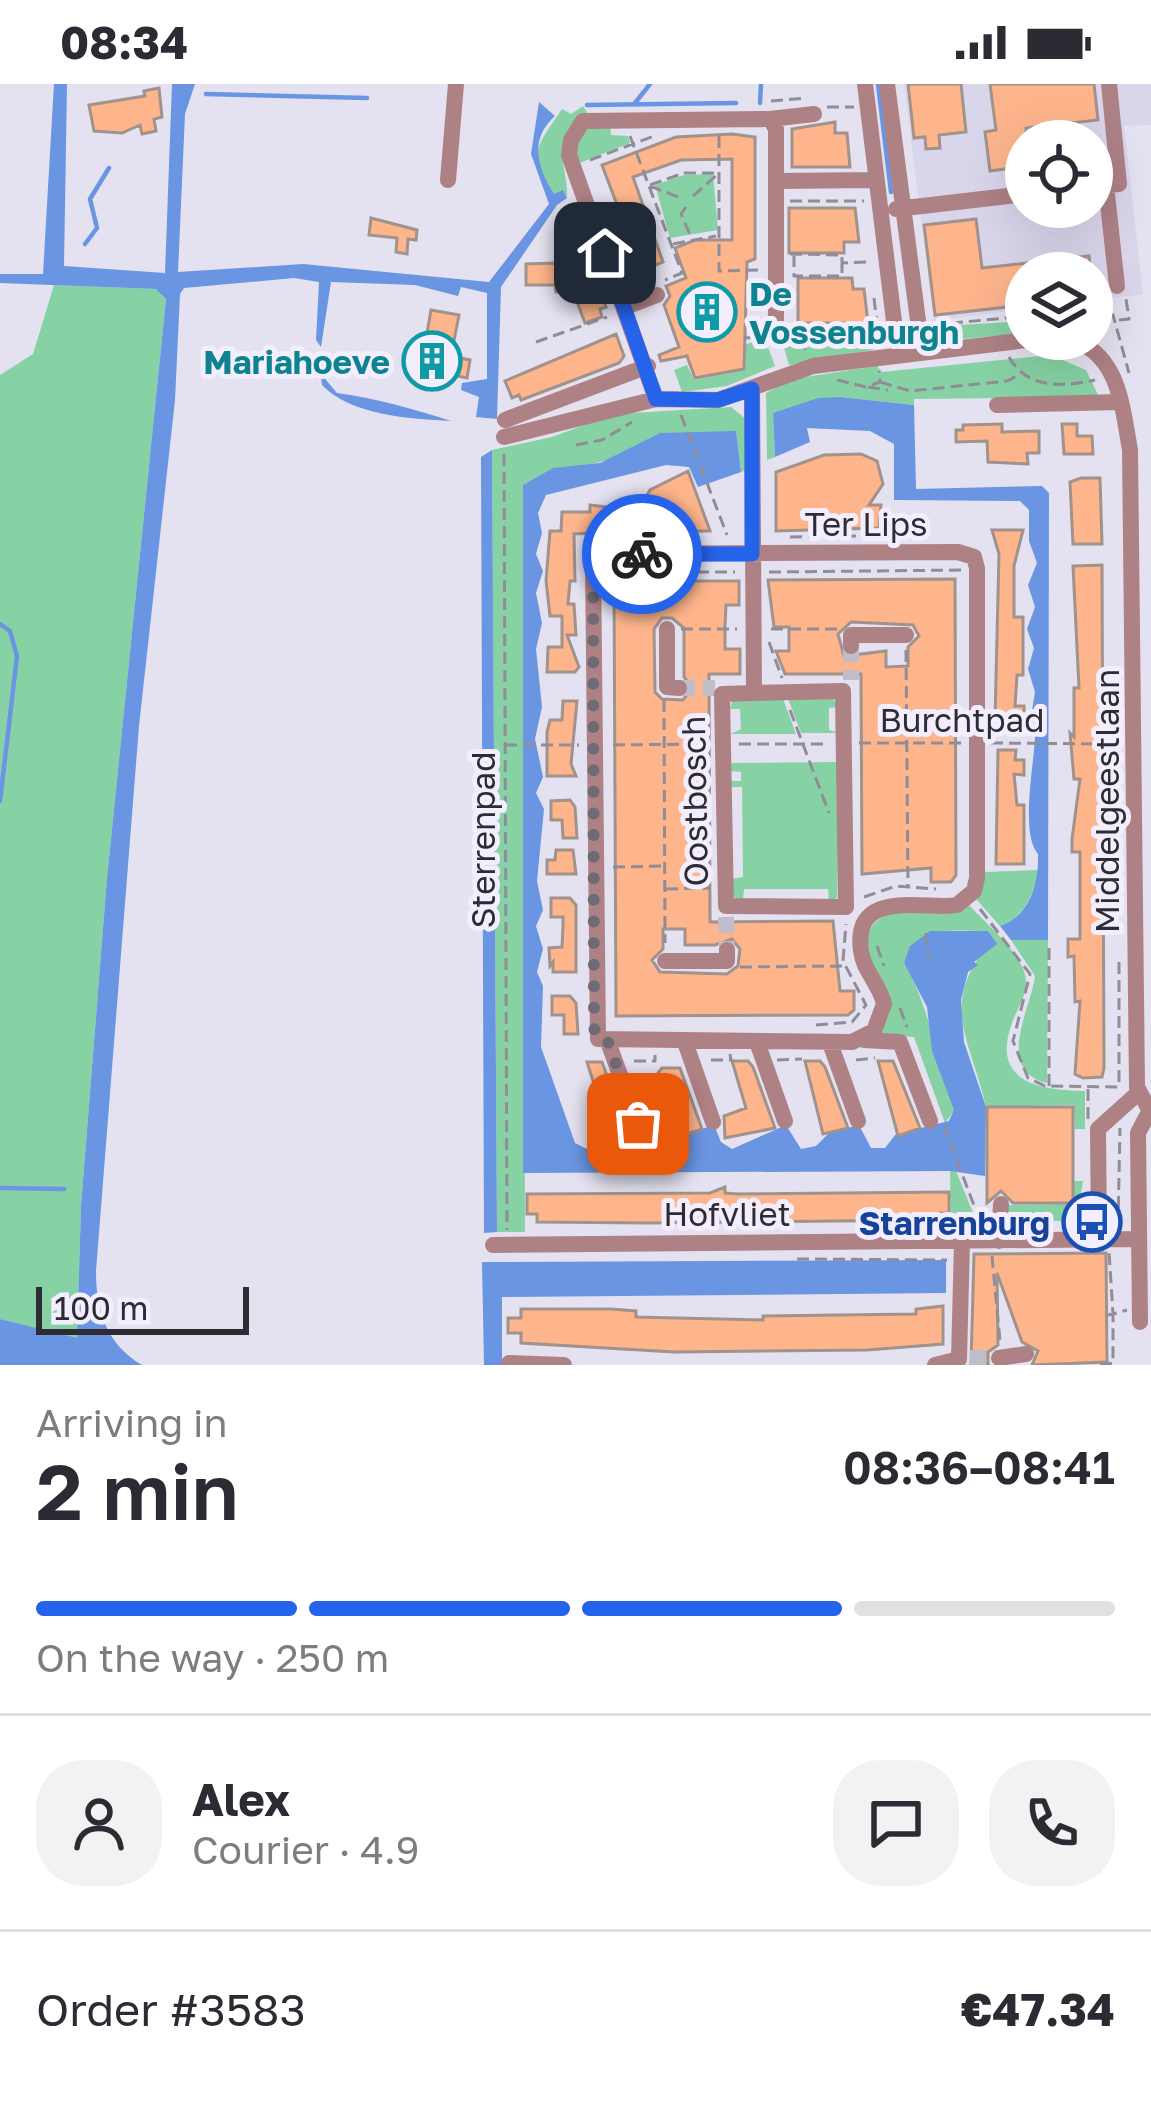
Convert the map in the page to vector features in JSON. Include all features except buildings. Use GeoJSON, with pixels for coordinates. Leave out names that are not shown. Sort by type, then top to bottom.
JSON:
{"type":"FeatureCollection","features":[{"type":"Feature","properties":{"kind":"street"},"geometry":{"type":"LineString","coordinates":[[448,180],[456,84]]}},
{"type":"Feature","properties":{"kind":"street"},"geometry":{"type":"LineString","coordinates":[[865,84],[876,179],[873,206],[885,262],[889,355]]}},
{"type":"Feature","properties":{"kind":"street"},"geometry":{"type":"LineString","coordinates":[[887,84],[922,351]]}},
{"type":"Feature","properties":{"kind":"street"},"geometry":{"type":"LineString","coordinates":[[1109,84],[1113,120]]}},
{"type":"Feature","properties":{"kind":"street"},"geometry":{"type":"LineString","coordinates":[[656,399],[569,155],[575,130],[595,118],[770,119],[814,114]]}},
{"type":"Feature","properties":{"kind":"street"},"geometry":{"type":"LineString","coordinates":[[770,119],[776,129],[776,191],[785,254],[776,332]]}},
{"type":"Feature","properties":{"kind":"street"},"geometry":{"type":"LineString","coordinates":[[1113,124],[1119,184],[1113,185]]}},
{"type":"Feature","properties":{"kind":"street"},"geometry":{"type":"LineString","coordinates":[[776,191],[876,179]]}},
{"type":"Feature","properties":{"kind":"street"},"geometry":{"type":"LineString","coordinates":[[873,206],[903,208],[1005,196]]}},
{"type":"Feature","properties":{"kind":"street"},"geometry":{"type":"LineString","coordinates":[[1106,228],[1118,293]]}},
{"type":"Feature","properties":{"kind":"street"},"geometry":{"type":"LineString","coordinates":[[626,308],[658,288]]}},
{"type":"Feature","properties":{"kind":"street"},"geometry":{"type":"LineString","coordinates":[[504,429],[656,399],[718,400],[813,366],[1005,346]]}},
{"type":"Feature","properties":{"kind":"street","name":"Middelgeestlaan"},"geometry":{"type":"LineString","coordinates":[[1103,360],[1112,371],[1114,402],[1135,494],[1137,1090]]}},
{"type":"Feature","properties":{"kind":"street"},"geometry":{"type":"LineString","coordinates":[[504,429],[647,366]]}},
{"type":"Feature","properties":{"kind":"street","name":"Oostbosch"},"geometry":{"type":"LineString","coordinates":[[752,389],[754,693]]}},
{"type":"Feature","properties":{"kind":"street"},"geometry":{"type":"LineString","coordinates":[[997,405],[1114,402]]}},
{"type":"Feature","properties":{"kind":"street","name":"Ter Lips"},"geometry":{"type":"LineString","coordinates":[[593,572],[593,562],[607,554],[732,554],[752,563],[958,552],[974,557],[977,570]]}},
{"type":"Feature","properties":{"kind":"street"},"geometry":{"type":"LineString","coordinates":[[864,1040],[880,1021],[884,1004],[862,957],[868,924],[877,912],[907,893],[945,907],[968,897],[977,878],[977,570]]}},
{"type":"Feature","properties":{"kind":"street"},"geometry":{"type":"LineString","coordinates":[[593,572],[594,1028],[598,1039],[655,1042],[688,1051],[730,1042],[900,1042],[936,1121]]}},
{"type":"Feature","properties":{"kind":"street","name":"Oostbosch"},"geometry":{"type":"LineString","coordinates":[[667,629],[673,688]]}},
{"type":"Feature","properties":{"kind":"street"},"geometry":{"type":"LineString","coordinates":[[851,646],[851,635],[906,634]]}},
{"type":"Feature","properties":{"kind":"street","name":"Oostbosch"},"geometry":{"type":"LineString","coordinates":[[847,686],[846,907],[726,904],[719,691],[754,693],[847,686]]}},
{"type":"Feature","properties":{"kind":"street"},"geometry":{"type":"LineString","coordinates":[[665,961],[727,955]]}},
{"type":"Feature","properties":{"kind":"street"},"geometry":{"type":"LineString","coordinates":[[608,1042],[638,1124]]}},
{"type":"Feature","properties":{"kind":"street"},"geometry":{"type":"LineString","coordinates":[[758,1042],[785,1121]]}},
{"type":"Feature","properties":{"kind":"street"},"geometry":{"type":"LineString","coordinates":[[830,1043],[858,1121]]}},
{"type":"Feature","properties":{"kind":"street"},"geometry":{"type":"LineString","coordinates":[[688,1051],[713,1122]]}},
{"type":"Feature","properties":{"kind":"street"},"geometry":{"type":"LineString","coordinates":[[1106,1240],[1098,1129],[1137,1090],[1150,1113],[1129,1146],[1139,1239],[1140,1314]]}},
{"type":"Feature","properties":{"kind":"street"},"geometry":{"type":"LineString","coordinates":[[994,1241],[1001,1204]]}},
{"type":"Feature","properties":{"kind":"street","name":"Hofvliet"},"geometry":{"type":"LineString","coordinates":[[500,1245],[1139,1239]]}},
{"type":"Feature","properties":{"kind":"street"},"geometry":{"type":"LineString","coordinates":[[935,1365],[965,1358],[962,1242]]}},
{"type":"Feature","properties":{"kind":"street"},"geometry":{"type":"LineString","coordinates":[[1000,1358],[1026,1354]]}},
{"type":"Feature","properties":{"kind":"street"},"geometry":{"type":"LineString","coordinates":[[508,1364],[564,1365]]}},
{"type":"Feature","properties":{"kind":"path"},"geometry":{"type":"LineString","coordinates":[[814,114],[814,120],[824,120],[824,107],[856,107]]}},
{"type":"Feature","properties":{"kind":"path"},"geometry":{"type":"LineString","coordinates":[[623,117],[682,273],[658,288]]}},
{"type":"Feature","properties":{"kind":"path"},"geometry":{"type":"LineString","coordinates":[[719,129],[719,271],[764,270]]}},
{"type":"Feature","properties":{"kind":"path"},"geometry":{"type":"LineString","coordinates":[[574,166],[653,136]]}},
{"type":"Feature","properties":{"kind":"path"},"geometry":{"type":"LineString","coordinates":[[649,185],[683,173],[719,173]]}},
{"type":"Feature","properties":{"kind":"path"},"geometry":{"type":"LineString","coordinates":[[693,196],[719,173]]}},
{"type":"Feature","properties":{"kind":"path"},"geometry":{"type":"LineString","coordinates":[[649,185],[681,198]]}},
{"type":"Feature","properties":{"kind":"path"},"geometry":{"type":"LineString","coordinates":[[776,191],[873,206]]}},
{"type":"Feature","properties":{"kind":"path"},"geometry":{"type":"LineString","coordinates":[[686,207],[681,214],[691,238]]}},
{"type":"Feature","properties":{"kind":"path"},"geometry":{"type":"LineString","coordinates":[[671,245],[720,236]]}},
{"type":"Feature","properties":{"kind":"path"},"geometry":{"type":"LineString","coordinates":[[785,254],[842,255],[842,276],[794,277],[785,254]]}},
{"type":"Feature","properties":{"kind":"path"},"geometry":{"type":"LineString","coordinates":[[842,262],[885,262]]}},
{"type":"Feature","properties":{"kind":"path"},"geometry":{"type":"LineString","coordinates":[[1116,321],[1129,319],[1128,299],[1118,293]]}},
{"type":"Feature","properties":{"kind":"path"},"geometry":{"type":"LineString","coordinates":[[536,343],[626,308]]}},
{"type":"Feature","properties":{"kind":"path"},"geometry":{"type":"LineString","coordinates":[[875,315],[889,355]]}},
{"type":"Feature","properties":{"kind":"path"},"geometry":{"type":"LineString","coordinates":[[929,321],[939,326],[1005,318]]}},
{"type":"Feature","properties":{"kind":"path"},"geometry":{"type":"LineString","coordinates":[[744,338],[776,332],[878,328]]}},
{"type":"Feature","properties":{"kind":"path"},"geometry":{"type":"LineString","coordinates":[[811,331],[803,346],[813,366]]}},
{"type":"Feature","properties":{"kind":"path"},"geometry":{"type":"LineString","coordinates":[[1011,360],[1019,375]]}},
{"type":"Feature","properties":{"kind":"path"},"geometry":{"type":"LineString","coordinates":[[866,387],[892,390],[989,384],[1019,375],[1058,383],[1097,376],[1114,402]]}},
{"type":"Feature","properties":{"kind":"path"},"geometry":{"type":"LineString","coordinates":[[880,382],[892,390]]}},
{"type":"Feature","properties":{"kind":"path"},"geometry":{"type":"LineString","coordinates":[[676,402],[732,554]]}},
{"type":"Feature","properties":{"kind":"path"},"geometry":{"type":"LineString","coordinates":[[576,445],[602,440],[637,420]]}},
{"type":"Feature","properties":{"kind":"path","name":"Sterrenpad"},"geometry":{"type":"LineString","coordinates":[[500,1245],[508,745],[504,429]]}},
{"type":"Feature","properties":{"kind":"path"},"geometry":{"type":"LineString","coordinates":[[593,572],[752,563],[977,570]]}},
{"type":"Feature","properties":{"kind":"path"},"geometry":{"type":"LineString","coordinates":[[764,628],[844,853]]}},
{"type":"Feature","properties":{"kind":"path"},"geometry":{"type":"LineString","coordinates":[[906,634],[907,893]]}},
{"type":"Feature","properties":{"kind":"path"},"geometry":{"type":"LineString","coordinates":[[665,961],[663,745],[673,688]]}},
{"type":"Feature","properties":{"kind":"path","name":"Burchtpad"},"geometry":{"type":"LineString","coordinates":[[508,745],[1136,744]]}},
{"type":"Feature","properties":{"kind":"path"},"geometry":{"type":"LineString","coordinates":[[594,867],[664,866]]}},
{"type":"Feature","properties":{"kind":"path"},"geometry":{"type":"LineString","coordinates":[[854,884],[890,981]]}},
{"type":"Feature","properties":{"kind":"path"},"geometry":{"type":"LineString","coordinates":[[664,889],[726,904]]}},
{"type":"Feature","properties":{"kind":"path"},"geometry":{"type":"LineString","coordinates":[[860,900],[944,889]]}},
{"type":"Feature","properties":{"kind":"path"},"geometry":{"type":"LineString","coordinates":[[968,897],[1030,974],[1015,1026],[1014,1052],[1028,1078],[1049,1086],[1137,1090]]}},
{"type":"Feature","properties":{"kind":"path"},"geometry":{"type":"LineString","coordinates":[[807,1025],[845,1024],[862,1014],[865,1000],[845,966],[842,943],[848,917]]}},
{"type":"Feature","properties":{"kind":"path"},"geometry":{"type":"LineString","coordinates":[[926,933],[929,958]]}},
{"type":"Feature","properties":{"kind":"path"},"geometry":{"type":"LineString","coordinates":[[1049,945],[1049,1086]]}},
{"type":"Feature","properties":{"kind":"path"},"geometry":{"type":"LineString","coordinates":[[727,955],[729,967],[845,966],[862,957]]}},
{"type":"Feature","properties":{"kind":"path"},"geometry":{"type":"LineString","coordinates":[[897,1000],[911,1038]]}},
{"type":"Feature","properties":{"kind":"path"},"geometry":{"type":"LineString","coordinates":[[614,1060],[656,1060],[655,1042]]}},
{"type":"Feature","properties":{"kind":"path"},"geometry":{"type":"LineString","coordinates":[[688,1051],[730,1060],[730,1042]]}},
{"type":"Feature","properties":{"kind":"path"},"geometry":{"type":"LineString","coordinates":[[1088,1087],[1088,1119],[1098,1129]]}},
{"type":"Feature","properties":{"kind":"path"},"geometry":{"type":"LineString","coordinates":[[1100,1365],[1113,1363],[1106,1240],[1120,1223],[1129,1146],[1114,1110]]}},
{"type":"Feature","properties":{"kind":"path"},"geometry":{"type":"LineString","coordinates":[[936,1121],[994,1241],[1000,1358]]}},
{"type":"Feature","properties":{"kind":"path"},"geometry":{"type":"LineString","coordinates":[[781,1259],[947,1258],[947,1276]]}},
{"type":"Feature","properties":{"kind":"path"},"geometry":{"type":"LineString","coordinates":[[1111,1314],[1140,1314]]}},
{"type":"Feature","properties":{"kind":"shaded area"},"geometry":{"type":"Polygon","coordinates":[[[904,84],[1151,84],[1151,125],[1124,126],[1143,294],[1113,298],[1113,252],[1005,252],[1005,312],[934,321],[904,84]]]}},
{"type":"Feature","properties":{"kind":"green space"},"geometry":{"type":"Polygon","coordinates":[[[583,106],[588,114],[575,123],[563,143],[567,198],[563,191],[554,195],[540,168],[538,149],[562,109],[571,114],[583,106]]]}},
{"type":"Feature","properties":{"kind":"green space"},"geometry":{"type":"Polygon","coordinates":[[[610,123],[611,135],[628,136],[630,143],[577,164],[574,143],[580,131],[610,123]]]}},
{"type":"Feature","properties":{"kind":"green space"},"geometry":{"type":"Polygon","coordinates":[[[713,174],[718,230],[670,238],[655,185],[684,175],[713,174]]]}},
{"type":"Feature","properties":{"kind":"green space"},"geometry":{"type":"Polygon","coordinates":[[[54,285],[157,289],[166,299],[107,878],[81,1206],[77,1339],[0,1319],[0,375],[33,354],[54,285]]]}},
{"type":"Feature","properties":{"kind":"green space"},"geometry":{"type":"Polygon","coordinates":[[[1005,322],[1005,335],[942,341],[925,327],[1005,322]]]}},
{"type":"Feature","properties":{"kind":"green space"},"geometry":{"type":"Polygon","coordinates":[[[872,333],[873,350],[789,365],[780,334],[872,333]]]}},
{"type":"Feature","properties":{"kind":"green space"},"geometry":{"type":"Polygon","coordinates":[[[765,339],[775,366],[727,386],[682,392],[674,370],[687,365],[694,380],[745,370],[746,344],[765,339]]]}},
{"type":"Feature","properties":{"kind":"green space"},"geometry":{"type":"Polygon","coordinates":[[[1005,360],[1063,360],[1086,370],[1099,397],[914,399],[914,405],[841,397],[773,413],[775,457],[767,460],[766,393],[792,379],[877,366],[882,372],[1005,360]]]}},
{"type":"Feature","properties":{"kind":"green space"},"geometry":{"type":"Polygon","coordinates":[[[731,407],[746,419],[746,470],[741,472],[736,432],[665,444],[523,485],[525,1232],[497,1232],[492,450],[552,437],[614,414],[731,407]]]}},
{"type":"Feature","properties":{"kind":"green space"},"geometry":{"type":"Polygon","coordinates":[[[782,696],[796,734],[731,734],[741,729],[740,709],[730,709],[733,699],[782,696]]]}},
{"type":"Feature","properties":{"kind":"green space"},"geometry":{"type":"Polygon","coordinates":[[[787,696],[832,697],[839,707],[829,708],[829,730],[839,733],[801,733],[787,696]]]}},
{"type":"Feature","properties":{"kind":"green space"},"geometry":{"type":"Polygon","coordinates":[[[839,762],[837,898],[829,900],[828,889],[744,889],[743,900],[737,900],[731,893],[731,879],[743,877],[742,787],[731,787],[731,781],[741,781],[741,772],[730,771],[730,763],[839,762]]]}},
{"type":"Feature","properties":{"kind":"green space"},"geometry":{"type":"Polygon","coordinates":[[[1039,870],[1027,904],[1000,926],[976,899],[985,872],[1039,870]]]}},
{"type":"Feature","properties":{"kind":"green space"},"geometry":{"type":"Polygon","coordinates":[[[970,906],[1024,971],[1026,987],[1011,1026],[1008,1061],[1015,1072],[1039,1086],[1085,1091],[1085,1129],[1075,1129],[1074,1105],[986,1107],[966,1040],[962,1002],[966,982],[993,939],[988,931],[938,932],[919,942],[904,963],[921,998],[955,1110],[945,1123],[914,1037],[878,1035],[890,1001],[869,957],[867,938],[873,925],[901,910],[970,906]]]}},
{"type":"Feature","properties":{"kind":"green space"},"geometry":{"type":"Polygon","coordinates":[[[1011,940],[1048,940],[1047,1083],[1031,1076],[1022,1065],[1020,1037],[1035,976],[1011,940]]]}},
{"type":"Feature","properties":{"kind":"green space"},"geometry":{"type":"Polygon","coordinates":[[[950,1171],[956,1171],[981,1232],[969,1225],[967,1233],[951,1233],[950,1171]]]}},
{"type":"Feature","properties":{"kind":"green space"},"geometry":{"type":"Polygon","coordinates":[[[1074,1181],[1083,1181],[1076,1221],[1007,1221],[1007,1205],[1073,1204],[1074,1181]]]}},
{"type":"Feature","properties":{"kind":"water"},"geometry":{"type":"Polygon","coordinates":[[[54,84],[67,84],[64,266],[165,273],[172,84],[195,84],[185,114],[178,272],[303,264],[489,282],[549,204],[531,154],[539,102],[555,116],[541,134],[540,164],[554,194],[563,190],[567,198],[557,205],[501,287],[497,419],[476,417],[479,397],[461,390],[462,383],[487,379],[487,293],[461,287],[458,296],[415,285],[331,282],[321,347],[316,340],[319,282],[294,278],[184,288],[180,294],[175,400],[139,726],[96,1271],[106,1325],[120,1347],[142,1365],[0,1365],[0,1319],[77,1338],[81,1206],[107,878],[166,299],[156,289],[0,283],[0,274],[43,274],[54,84]]]}},
{"type":"Feature","properties":{"kind":"water"},"geometry":{"type":"Polygon","coordinates":[[[319,364],[324,364],[326,380],[337,393],[451,421],[400,417],[348,403],[322,385],[319,364]]]}},
{"type":"Feature","properties":{"kind":"water"},"geometry":{"type":"Polygon","coordinates":[[[818,398],[914,405],[916,489],[1042,486],[1049,493],[1048,940],[1011,940],[1000,926],[1025,906],[1038,865],[1029,815],[1035,737],[1028,736],[1035,692],[1028,669],[1034,648],[1027,629],[1035,607],[1028,585],[1037,563],[1029,541],[1029,510],[1020,501],[894,500],[894,444],[870,431],[807,428],[810,442],[775,457],[773,413],[818,398]]]}},
{"type":"Feature","properties":{"kind":"water"},"geometry":{"type":"Polygon","coordinates":[[[736,431],[741,472],[698,487],[689,467],[666,465],[546,495],[538,513],[542,533],[536,554],[543,571],[536,593],[542,623],[536,649],[542,707],[535,739],[543,777],[536,793],[544,809],[537,881],[543,910],[536,926],[543,949],[537,972],[543,986],[541,1047],[575,1143],[589,1150],[605,1136],[641,1125],[652,1146],[663,1150],[677,1137],[714,1125],[721,1142],[732,1149],[786,1125],[801,1149],[816,1146],[829,1133],[859,1125],[871,1148],[885,1148],[896,1134],[949,1121],[954,1110],[932,1051],[927,1007],[904,963],[910,946],[930,931],[988,931],[997,944],[974,962],[978,965],[968,972],[961,1000],[964,1042],[986,1107],[985,1176],[950,1171],[523,1173],[523,485],[553,468],[600,463],[660,433],[736,431]]]}},
{"type":"Feature","properties":{"kind":"water"},"geometry":{"type":"Polygon","coordinates":[[[492,450],[497,1232],[484,1233],[481,457],[492,450]]]}},
{"type":"Feature","properties":{"kind":"water"},"geometry":{"type":"Polygon","coordinates":[[[946,1260],[946,1293],[502,1297],[502,1365],[484,1365],[482,1262],[946,1260]]]}},
{"type":"Feature","properties":{"kind":"waterway"},"geometry":{"type":"LineString","coordinates":[[635,103],[650,84]]}},
{"type":"Feature","properties":{"kind":"waterway"},"geometry":{"type":"LineString","coordinates":[[760,103],[761,84]]}},
{"type":"Feature","properties":{"kind":"waterway"},"geometry":{"type":"LineString","coordinates":[[878,84],[891,192]]}},
{"type":"Feature","properties":{"kind":"waterway"},"geometry":{"type":"LineString","coordinates":[[206,94],[367,98]]}},
{"type":"Feature","properties":{"kind":"waterway"},"geometry":{"type":"LineString","coordinates":[[587,105],[736,103]]}},
{"type":"Feature","properties":{"kind":"waterway"},"geometry":{"type":"LineString","coordinates":[[85,244],[97,228],[90,199],[109,168]]}},
{"type":"Feature","properties":{"kind":"waterway"},"geometry":{"type":"LineString","coordinates":[[0,624],[10,631],[17,656],[0,801]]}},
{"type":"Feature","properties":{"kind":"waterway"},"geometry":{"type":"LineString","coordinates":[[0,1188],[64,1189]]}},
{"type":"Feature","properties":{"kind":"tunnel"},"geometry":{"type":"LineString","coordinates":[[851,646],[851,680]]}},
{"type":"Feature","properties":{"kind":"tunnel"},"geometry":{"type":"LineString","coordinates":[[679,688],[715,688]]}},
{"type":"Feature","properties":{"kind":"tunnel"},"geometry":{"type":"LineString","coordinates":[[726,917],[727,950]]}},
{"type":"Feature","properties":{"kind":"tunnel"},"geometry":{"type":"LineString","coordinates":[[970,1358],[999,1358]]}},
{"type":"Feature","properties":{"kind":"way so far"},"geometry":{"type":"LineString","coordinates":[[638,1124],[608,1042],[598,1039],[594,1028],[593,562],[607,554],[642,554]]}},
{"type":"Feature","properties":{"kind":"place","name":"De Vossenburgh"},"geometry":{"type":"Point","coordinates":[707,312]}},
{"type":"Feature","properties":{"kind":"place","name":"Mariahoeve"},"geometry":{"type":"Point","coordinates":[432,361]}},
{"type":"Feature","properties":{"kind":"place","name":"Starrenburg"},"geometry":{"type":"Point","coordinates":[1092,1222]}},
{"type":"Feature","properties":{"kind":"route"},"geometry":{"type":"LineString","coordinates":[[605,253],[656,399],[718,400],[752,389],[752,554],[642,554]]}}]}
